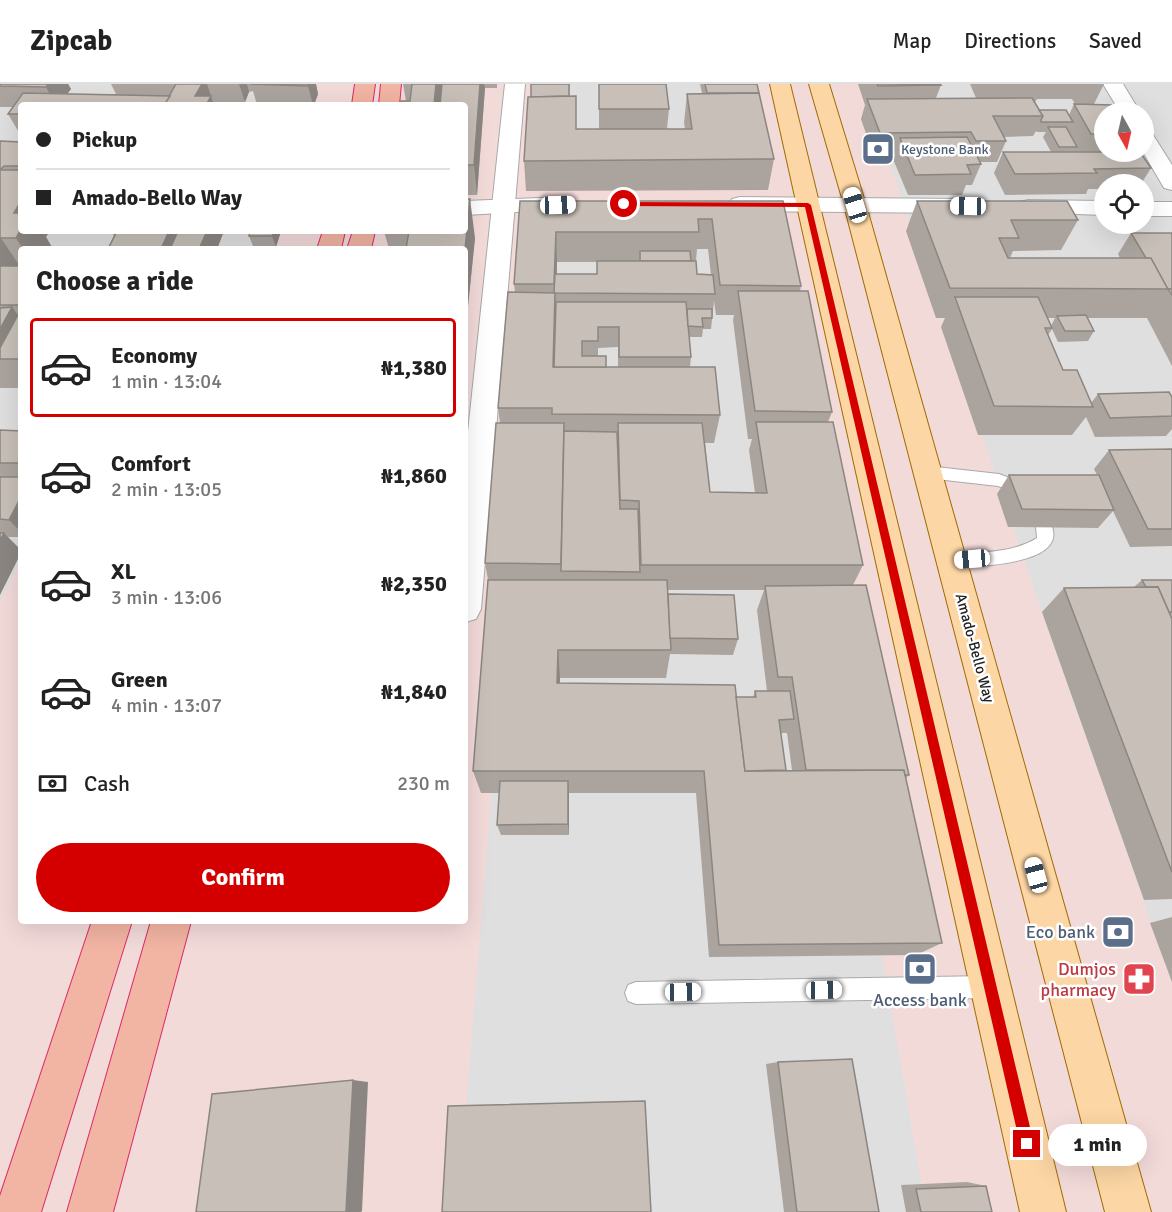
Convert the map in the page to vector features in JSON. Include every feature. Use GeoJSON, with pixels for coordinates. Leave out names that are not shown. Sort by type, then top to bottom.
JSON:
{"type":"FeatureCollection","features":[{"type":"Feature","properties":{"kind":"highway"},"geometry":{"type":"LineString","coordinates":[[362,102],[365,84]]}},
{"type":"Feature","properties":{"kind":"highway"},"geometry":{"type":"LineString","coordinates":[[389,102],[391,84]]}},
{"type":"Feature","properties":{"kind":"highway"},"geometry":{"type":"LineString","coordinates":[[18,1212],[111,924]]}},
{"type":"Feature","properties":{"kind":"highway"},"geometry":{"type":"LineString","coordinates":[[90,1212],[170,924]]}},
{"type":"Feature","properties":{"kind":"main road"},"geometry":{"type":"LineString","coordinates":[[780,84],[989,987],[1044,1212]]}},
{"type":"Feature","properties":{"kind":"main road","name":"Amado-Bello Way"},"geometry":{"type":"LineString","coordinates":[[819,84],[855,205],[1128,1212]]}},
{"type":"Feature","properties":{"kind":"street"},"geometry":{"type":"LineString","coordinates":[[468,577],[516,84]]}},
{"type":"Feature","properties":{"kind":"street"},"geometry":{"type":"LineString","coordinates":[[1113,84],[1124,102]]}},
{"type":"Feature","properties":{"kind":"street"},"geometry":{"type":"LineString","coordinates":[[1154,153],[1172,183]]}},
{"type":"Feature","properties":{"kind":"street"},"geometry":{"type":"LineString","coordinates":[[468,208],[590,204]]}},
{"type":"Feature","properties":{"kind":"street"},"geometry":{"type":"LineString","coordinates":[[716,204],[986,206]]}},
{"type":"Feature","properties":{"kind":"street"},"geometry":{"type":"LineString","coordinates":[[1009,207],[1094,208]]}},
{"type":"Feature","properties":{"kind":"street"},"geometry":{"type":"LineString","coordinates":[[1154,208],[1172,209]]}},
{"type":"Feature","properties":{"kind":"lane"},"geometry":{"type":"LineString","coordinates":[[927,472],[999,480],[1019,486],[1032,494]]}},
{"type":"Feature","properties":{"kind":"lane"},"geometry":{"type":"LineString","coordinates":[[951,561],[1013,555],[1022,552],[1045,541],[1044,527]]}},
{"type":"Feature","properties":{"kind":"lane"},"geometry":{"type":"LineString","coordinates":[[636,993],[989,987]]}},
{"type":"Feature","properties":{"kind":"shaded area"},"geometry":{"type":"Polygon","coordinates":[[[0,84],[1172,84],[1172,1212],[0,1212],[0,84]]]}},
{"type":"Feature","properties":{"kind":"shaded area"},"geometry":{"type":"Polygon","coordinates":[[[312,84],[561,84],[559,163],[717,166],[708,84],[863,84],[1042,612],[1172,982],[1172,1212],[926,1212],[760,241],[535,241],[458,1212],[0,1212],[0,601],[18,566],[18,924],[468,924],[468,246],[271,246],[276,234],[468,234],[468,102],[309,102],[312,84]]]}},
{"type":"Feature","properties":{"kind":"building"},"geometry":{"type":"Polygon","coordinates":[[[0,84],[48,84],[46,87],[0,86],[0,84]]]}},
{"type":"Feature","properties":{"kind":"building"},"geometry":{"type":"Polygon","coordinates":[[[176,84],[202,84],[195,96],[211,96],[208,102],[166,102],[176,84]]]}},
{"type":"Feature","properties":{"kind":"building"},"geometry":{"type":"Polygon","coordinates":[[[250,84],[308,84],[308,86],[250,84]]]}},
{"type":"Feature","properties":{"kind":"building"},"geometry":{"type":"Polygon","coordinates":[[[412,84],[436,84],[434,102],[401,102],[410,101],[412,84]]]}},
{"type":"Feature","properties":{"kind":"building"},"geometry":{"type":"Polygon","coordinates":[[[442,84],[480,84],[474,165],[468,165],[468,102],[440,102],[442,84]]]}},
{"type":"Feature","properties":{"kind":"building"},"geometry":{"type":"Polygon","coordinates":[[[531,84],[569,84],[569,96],[531,97],[531,84]]]}},
{"type":"Feature","properties":{"kind":"building"},"geometry":{"type":"Polygon","coordinates":[[[599,84],[666,84],[669,109],[599,109],[599,84]]]}},
{"type":"Feature","properties":{"kind":"building"},"geometry":{"type":"Polygon","coordinates":[[[705,84],[757,84],[759,93],[707,93],[705,84]]]}},
{"type":"Feature","properties":{"kind":"building"},"geometry":{"type":"Polygon","coordinates":[[[877,84],[940,84],[941,85],[878,86],[877,84]]]}},
{"type":"Feature","properties":{"kind":"building"},"geometry":{"type":"Polygon","coordinates":[[[23,93],[170,96],[166,102],[18,102],[18,114],[8,114],[23,93]]]}},
{"type":"Feature","properties":{"kind":"building"},"geometry":{"type":"Polygon","coordinates":[[[759,93],[774,159],[524,161],[528,97],[576,96],[576,129],[692,129],[687,94],[759,93]]]}},
{"type":"Feature","properties":{"kind":"building"},"geometry":{"type":"Polygon","coordinates":[[[1032,98],[1043,116],[993,116],[1006,141],[976,141],[971,132],[880,133],[867,99],[1032,98]]]}},
{"type":"Feature","properties":{"kind":"building"},"geometry":{"type":"Polygon","coordinates":[[[1074,104],[1094,105],[1094,134],[1091,134],[1074,104]]]}},
{"type":"Feature","properties":{"kind":"building"},"geometry":{"type":"Polygon","coordinates":[[[1039,110],[1066,110],[1073,122],[1041,122],[1043,116],[1039,110]]]}},
{"type":"Feature","properties":{"kind":"building"},"geometry":{"type":"Polygon","coordinates":[[[1048,127],[1066,127],[1077,147],[1059,147],[1048,127]]]}},
{"type":"Feature","properties":{"kind":"building"},"geometry":{"type":"Polygon","coordinates":[[[967,137],[981,164],[967,165],[971,174],[915,175],[900,138],[967,137]]]}},
{"type":"Feature","properties":{"kind":"building"},"geometry":{"type":"Polygon","coordinates":[[[0,141],[18,142],[18,166],[4,166],[0,169],[0,141]]]}},
{"type":"Feature","properties":{"kind":"building"},"geometry":{"type":"Polygon","coordinates":[[[1003,152],[1094,152],[1094,162],[1147,162],[1151,168],[1094,169],[1097,173],[1015,174],[1003,152]]]}},
{"type":"Feature","properties":{"kind":"building"},"geometry":{"type":"Polygon","coordinates":[[[0,170],[18,170],[18,206],[14,213],[18,213],[18,234],[16,238],[0,239],[0,170]]]}},
{"type":"Feature","properties":{"kind":"building"},"geometry":{"type":"Polygon","coordinates":[[[520,201],[783,201],[801,286],[720,285],[712,219],[698,219],[699,232],[556,232],[554,284],[514,284],[520,201]]]}},
{"type":"Feature","properties":{"kind":"building"},"geometry":{"type":"Polygon","coordinates":[[[917,201],[1067,201],[1078,220],[1011,220],[1019,238],[999,238],[1008,258],[1151,258],[1168,289],[950,288],[917,201]]]}},
{"type":"Feature","properties":{"kind":"building"},"geometry":{"type":"Polygon","coordinates":[[[1172,233],[1172,289],[1168,289],[1151,258],[1146,258],[1132,234],[1172,233]]]}},
{"type":"Feature","properties":{"kind":"building"},"geometry":{"type":"Polygon","coordinates":[[[116,234],[168,234],[162,246],[110,246],[116,234]]]}},
{"type":"Feature","properties":{"kind":"building"},"geometry":{"type":"Polygon","coordinates":[[[177,234],[206,234],[200,246],[171,246],[177,234]]]}},
{"type":"Feature","properties":{"kind":"building"},"geometry":{"type":"Polygon","coordinates":[[[249,234],[273,234],[272,236],[249,236],[249,234]]]}},
{"type":"Feature","properties":{"kind":"building"},"geometry":{"type":"Polygon","coordinates":[[[408,234],[466,234],[465,246],[406,246],[408,234]]]}},
{"type":"Feature","properties":{"kind":"building"},"geometry":{"type":"Polygon","coordinates":[[[640,251],[690,251],[691,261],[640,261],[640,251]]]}},
{"type":"Feature","properties":{"kind":"building"},"geometry":{"type":"Polygon","coordinates":[[[597,261],[696,261],[697,274],[713,275],[715,294],[554,293],[555,274],[597,274],[597,261]]]}},
{"type":"Feature","properties":{"kind":"building"},"geometry":{"type":"Polygon","coordinates":[[[0,266],[18,266],[18,305],[0,305],[0,266]]]}},
{"type":"Feature","properties":{"kind":"building"},"geometry":{"type":"Polygon","coordinates":[[[738,291],[808,291],[832,412],[755,411],[738,291]]]}},
{"type":"Feature","properties":{"kind":"building"},"geometry":{"type":"Polygon","coordinates":[[[508,292],[555,293],[553,367],[715,367],[720,415],[552,414],[552,408],[498,408],[508,292]]]}},
{"type":"Feature","properties":{"kind":"building"},"geometry":{"type":"Polygon","coordinates":[[[955,297],[1038,297],[1052,328],[1045,328],[1063,370],[1077,370],[1093,407],[994,406],[955,297]]]}},
{"type":"Feature","properties":{"kind":"building"},"geometry":{"type":"Polygon","coordinates":[[[556,302],[686,302],[691,357],[619,357],[619,327],[598,327],[598,341],[582,341],[582,356],[606,356],[606,367],[554,367],[556,302]]]}},
{"type":"Feature","properties":{"kind":"building"},"geometry":{"type":"Polygon","coordinates":[[[12,307],[0,329],[0,308],[12,307]]]}},
{"type":"Feature","properties":{"kind":"building"},"geometry":{"type":"Polygon","coordinates":[[[687,309],[712,309],[712,318],[702,318],[703,327],[688,326],[687,309]]]}},
{"type":"Feature","properties":{"kind":"building"},"geometry":{"type":"Polygon","coordinates":[[[18,315],[18,359],[0,359],[0,348],[18,315]]]}},
{"type":"Feature","properties":{"kind":"building"},"geometry":{"type":"Polygon","coordinates":[[[1086,315],[1094,331],[1065,331],[1057,316],[1086,315]]]}},
{"type":"Feature","properties":{"kind":"building"},"geometry":{"type":"Polygon","coordinates":[[[1169,392],[1172,397],[1172,416],[1110,418],[1098,394],[1169,392]]]}},
{"type":"Feature","properties":{"kind":"building"},"geometry":{"type":"Polygon","coordinates":[[[756,422],[833,422],[863,565],[641,565],[639,501],[620,500],[618,423],[702,423],[710,492],[767,493],[756,422]]]}},
{"type":"Feature","properties":{"kind":"building"},"geometry":{"type":"Polygon","coordinates":[[[496,423],[564,423],[561,564],[485,563],[496,423]]]}},
{"type":"Feature","properties":{"kind":"building"},"geometry":{"type":"Polygon","coordinates":[[[0,430],[18,431],[18,463],[0,463],[0,430]]]}},
{"type":"Feature","properties":{"kind":"building"},"geometry":{"type":"Polygon","coordinates":[[[564,431],[617,432],[620,509],[638,509],[640,572],[561,571],[564,431]]]}},
{"type":"Feature","properties":{"kind":"building"},"geometry":{"type":"Polygon","coordinates":[[[1172,449],[1172,529],[1148,529],[1109,450],[1172,449]]]}},
{"type":"Feature","properties":{"kind":"building"},"geometry":{"type":"Polygon","coordinates":[[[1009,475],[1099,475],[1114,510],[1022,509],[1009,475]]]}},
{"type":"Feature","properties":{"kind":"building"},"geometry":{"type":"Polygon","coordinates":[[[0,477],[18,477],[18,503],[9,520],[0,519],[0,477]]]}},
{"type":"Feature","properties":{"kind":"building"},"geometry":{"type":"Polygon","coordinates":[[[488,580],[667,580],[671,650],[558,650],[557,683],[735,685],[745,771],[904,770],[942,943],[719,945],[704,771],[473,771],[488,580]]]}},
{"type":"Feature","properties":{"kind":"building"},"geometry":{"type":"Polygon","coordinates":[[[1142,580],[1172,580],[1172,612],[1169,612],[1158,587],[1146,587],[1142,580]]]}},
{"type":"Feature","properties":{"kind":"building"},"geometry":{"type":"Polygon","coordinates":[[[866,585],[909,775],[905,775],[904,770],[806,770],[792,677],[778,677],[765,586],[866,585]]]}},
{"type":"Feature","properties":{"kind":"building"},"geometry":{"type":"Polygon","coordinates":[[[1158,587],[1172,619],[1172,872],[1064,588],[1158,587]]]}},
{"type":"Feature","properties":{"kind":"building"},"geometry":{"type":"Polygon","coordinates":[[[668,594],[734,595],[738,639],[670,638],[668,594]]]}},
{"type":"Feature","properties":{"kind":"building"},"geometry":{"type":"Polygon","coordinates":[[[755,691],[790,691],[794,719],[779,720],[786,770],[745,771],[736,697],[756,697],[755,691]]]}},
{"type":"Feature","properties":{"kind":"building"},"geometry":{"type":"Polygon","coordinates":[[[500,781],[568,781],[568,824],[497,825],[500,781]]]}},
{"type":"Feature","properties":{"kind":"building"},"geometry":{"type":"Polygon","coordinates":[[[852,1059],[879,1212],[797,1212],[778,1062],[852,1059]]]}},
{"type":"Feature","properties":{"kind":"building"},"geometry":{"type":"Polygon","coordinates":[[[353,1080],[346,1212],[196,1212],[212,1094],[353,1080]]]}},
{"type":"Feature","properties":{"kind":"building"},"geometry":{"type":"Polygon","coordinates":[[[645,1101],[651,1212],[442,1212],[448,1106],[645,1101]]]}},
{"type":"Feature","properties":{"kind":"building"},"geometry":{"type":"Polygon","coordinates":[[[986,1186],[992,1212],[921,1212],[916,1189],[986,1186]]]}},
{"type":"Feature","properties":{"kind":"place","name":"Keystone Bank"},"geometry":{"type":"Point","coordinates":[878,149]}},
{"type":"Feature","properties":{"kind":"place","name":"Eco bank"},"geometry":{"type":"Point","coordinates":[1118,932]}},
{"type":"Feature","properties":{"kind":"place","name":"Access bank"},"geometry":{"type":"Point","coordinates":[920,969]}},
{"type":"Feature","properties":{"kind":"place","name":"Dumjos pharmacy"},"geometry":{"type":"Point","coordinates":[1139,979]}},
{"type":"Feature","properties":{"kind":"route"},"geometry":{"type":"LineString","coordinates":[[624,204],[808,205],[1027,1144]]}}]}
